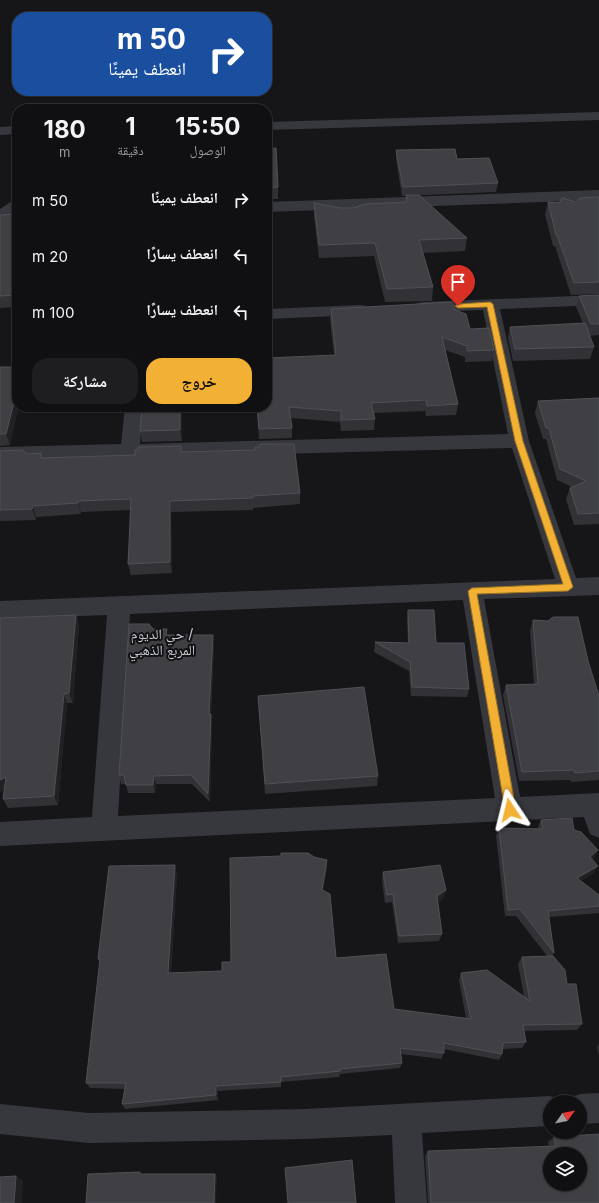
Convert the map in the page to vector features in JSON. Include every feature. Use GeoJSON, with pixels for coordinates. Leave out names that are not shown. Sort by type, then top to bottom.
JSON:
{"type":"FeatureCollection","features":[{"type":"Feature","properties":{"kind":"street"},"geometry":{"type":"LineString","coordinates":[[272,126],[599,116]]}},
{"type":"Feature","properties":{"kind":"street"},"geometry":{"type":"LineString","coordinates":[[0,131],[12,130]]}},
{"type":"Feature","properties":{"kind":"street"},"geometry":{"type":"LineString","coordinates":[[272,207],[599,195]]}},
{"type":"Feature","properties":{"kind":"street"},"geometry":{"type":"LineString","coordinates":[[0,216],[12,208]]}},
{"type":"Feature","properties":{"kind":"street"},"geometry":{"type":"LineString","coordinates":[[0,216],[12,216]]}},
{"type":"Feature","properties":{"kind":"street"},"geometry":{"type":"LineString","coordinates":[[410,308],[599,300]]}},
{"type":"Feature","properties":{"kind":"street"},"geometry":{"type":"LineString","coordinates":[[490,304],[519,441],[568,587]]}},
{"type":"Feature","properties":{"kind":"street"},"geometry":{"type":"LineString","coordinates":[[272,314],[378,309]]}},
{"type":"Feature","properties":{"kind":"street"},"geometry":{"type":"LineString","coordinates":[[130,450],[134,412]]}},
{"type":"Feature","properties":{"kind":"street"},"geometry":{"type":"LineString","coordinates":[[0,454],[519,441]]}},
{"type":"Feature","properties":{"kind":"street"},"geometry":{"type":"LineString","coordinates":[[0,610],[599,586]]}},
{"type":"Feature","properties":{"kind":"street"},"geometry":{"type":"LineString","coordinates":[[472,591],[510,810]]}},
{"type":"Feature","properties":{"kind":"street"},"geometry":{"type":"LineString","coordinates":[[104,829],[119,605]]}},
{"type":"Feature","properties":{"kind":"street"},"geometry":{"type":"LineString","coordinates":[[0,834],[510,810],[597,812]]}},
{"type":"Feature","properties":{"kind":"street"},"geometry":{"type":"LineString","coordinates":[[587,1109],[599,1108]]}},
{"type":"Feature","properties":{"kind":"street"},"geometry":{"type":"LineString","coordinates":[[0,1119],[89,1128],[305,1124],[543,1111]]}},
{"type":"Feature","properties":{"kind":"street"},"geometry":{"type":"LineString","coordinates":[[406,1118],[411,1203]]}},
{"type":"Feature","properties":{"kind":"building"},"geometry":{"type":"Polygon","coordinates":[[[272,148],[276,148],[278,187],[272,188],[272,148]]]}},
{"type":"Feature","properties":{"kind":"building"},"geometry":{"type":"Polygon","coordinates":[[[455,149],[457,159],[489,158],[498,183],[403,187],[396,150],[455,149]]]}},
{"type":"Feature","properties":{"kind":"building"},"geometry":{"type":"Polygon","coordinates":[[[406,195],[419,195],[467,238],[419,240],[433,287],[387,289],[375,243],[319,245],[314,203],[340,208],[353,208],[365,204],[407,202],[406,195]]]}},
{"type":"Feature","properties":{"kind":"building"},"geometry":{"type":"Polygon","coordinates":[[[599,197],[599,282],[574,283],[556,235],[548,202],[559,203],[562,198],[576,202],[580,198],[599,197]]]}},
{"type":"Feature","properties":{"kind":"building"},"geometry":{"type":"Polygon","coordinates":[[[12,214],[12,295],[0,296],[0,215],[12,214]]]}},
{"type":"Feature","properties":{"kind":"building"},"geometry":{"type":"Polygon","coordinates":[[[599,295],[599,324],[591,324],[579,296],[599,295]]]}},
{"type":"Feature","properties":{"kind":"building"},"geometry":{"type":"Polygon","coordinates":[[[452,302],[455,310],[466,314],[470,329],[489,328],[494,350],[467,351],[467,346],[442,337],[458,404],[427,406],[426,400],[371,403],[375,419],[341,420],[341,411],[289,407],[292,428],[259,429],[257,412],[272,412],[272,358],[336,355],[331,309],[452,302]]]}},
{"type":"Feature","properties":{"kind":"building"},"geometry":{"type":"Polygon","coordinates":[[[585,323],[594,347],[515,349],[510,327],[585,323]]]}},
{"type":"Feature","properties":{"kind":"building"},"geometry":{"type":"Polygon","coordinates":[[[0,367],[12,367],[12,411],[6,434],[0,434],[0,367]]]}},
{"type":"Feature","properties":{"kind":"building"},"geometry":{"type":"Polygon","coordinates":[[[599,398],[599,513],[578,514],[570,488],[586,481],[560,469],[549,428],[546,428],[538,401],[599,398]]]}},
{"type":"Feature","properties":{"kind":"building"},"geometry":{"type":"Polygon","coordinates":[[[142,412],[180,412],[180,430],[140,431],[142,412]]]}},
{"type":"Feature","properties":{"kind":"building"},"geometry":{"type":"Polygon","coordinates":[[[260,444],[294,444],[300,493],[253,496],[253,498],[170,501],[170,562],[128,564],[131,499],[78,501],[78,503],[33,506],[32,509],[0,510],[0,451],[22,450],[27,454],[41,453],[41,458],[135,455],[135,450],[138,450],[138,447],[181,446],[181,452],[255,450],[255,447],[260,447],[260,444]]]}},
{"type":"Feature","properties":{"kind":"building"},"geometry":{"type":"Polygon","coordinates":[[[408,610],[434,610],[436,643],[464,643],[469,689],[412,687],[410,662],[375,642],[409,643],[408,610]]]}},
{"type":"Feature","properties":{"kind":"building"},"geometry":{"type":"Polygon","coordinates":[[[76,615],[69,693],[64,694],[54,796],[3,799],[6,777],[0,780],[0,618],[76,615]]]}},
{"type":"Feature","properties":{"kind":"building"},"geometry":{"type":"Polygon","coordinates":[[[553,617],[578,617],[588,661],[599,696],[599,771],[575,773],[574,770],[522,772],[506,685],[538,684],[533,620],[548,621],[553,617]]]}},
{"type":"Feature","properties":{"kind":"building"},"geometry":{"type":"Polygon","coordinates":[[[129,624],[149,624],[153,629],[167,629],[166,635],[213,635],[209,714],[211,714],[208,794],[191,775],[154,776],[153,785],[126,785],[124,775],[119,775],[129,624]]]}},
{"type":"Feature","properties":{"kind":"building"},"geometry":{"type":"Polygon","coordinates":[[[364,687],[378,776],[265,784],[258,696],[364,687]]]}},
{"type":"Feature","properties":{"kind":"building"},"geometry":{"type":"Polygon","coordinates":[[[572,818],[574,830],[581,832],[598,850],[590,857],[598,866],[577,878],[599,895],[599,906],[548,911],[554,953],[520,909],[508,910],[499,828],[543,829],[541,820],[572,818]]]}},
{"type":"Feature","properties":{"kind":"building"},"geometry":{"type":"Polygon","coordinates":[[[281,853],[308,853],[314,857],[327,860],[322,890],[330,894],[336,958],[386,954],[394,1009],[471,1019],[461,973],[487,970],[530,1001],[522,957],[553,956],[565,970],[567,984],[576,984],[582,1024],[523,1025],[526,1042],[503,1043],[502,1054],[444,1043],[444,1053],[400,1048],[402,1063],[281,1077],[281,1082],[216,1086],[216,1095],[122,1104],[126,1083],[86,1083],[109,866],[175,865],[168,973],[222,971],[222,962],[231,962],[230,858],[281,856],[281,853]]]}},
{"type":"Feature","properties":{"kind":"building"},"geometry":{"type":"Polygon","coordinates":[[[440,865],[446,890],[437,896],[442,934],[399,936],[393,894],[387,895],[383,872],[440,865]]]}},
{"type":"Feature","properties":{"kind":"building"},"geometry":{"type":"Polygon","coordinates":[[[599,1134],[599,1203],[431,1203],[428,1151],[556,1146],[554,1139],[587,1139],[587,1135],[599,1134]]]}},
{"type":"Feature","properties":{"kind":"building"},"geometry":{"type":"Polygon","coordinates":[[[352,1160],[356,1203],[288,1203],[285,1168],[352,1160]]]}},
{"type":"Feature","properties":{"kind":"building"},"geometry":{"type":"Polygon","coordinates":[[[140,1172],[140,1174],[215,1174],[214,1203],[86,1203],[88,1174],[140,1172]]]}},
{"type":"Feature","properties":{"kind":"building"},"geometry":{"type":"Polygon","coordinates":[[[16,1176],[14,1203],[0,1203],[0,1177],[16,1176]]]}},
{"type":"Feature","properties":{"kind":"district","name":"حي الديوم / المربع الذهبي"},"geometry":{"type":"Point","coordinates":[162,642]}},
{"type":"Feature","properties":{"kind":"route"},"geometry":{"type":"LineString","coordinates":[[458,306],[490,304],[519,441],[568,587],[472,591],[510,810]]}}]}
